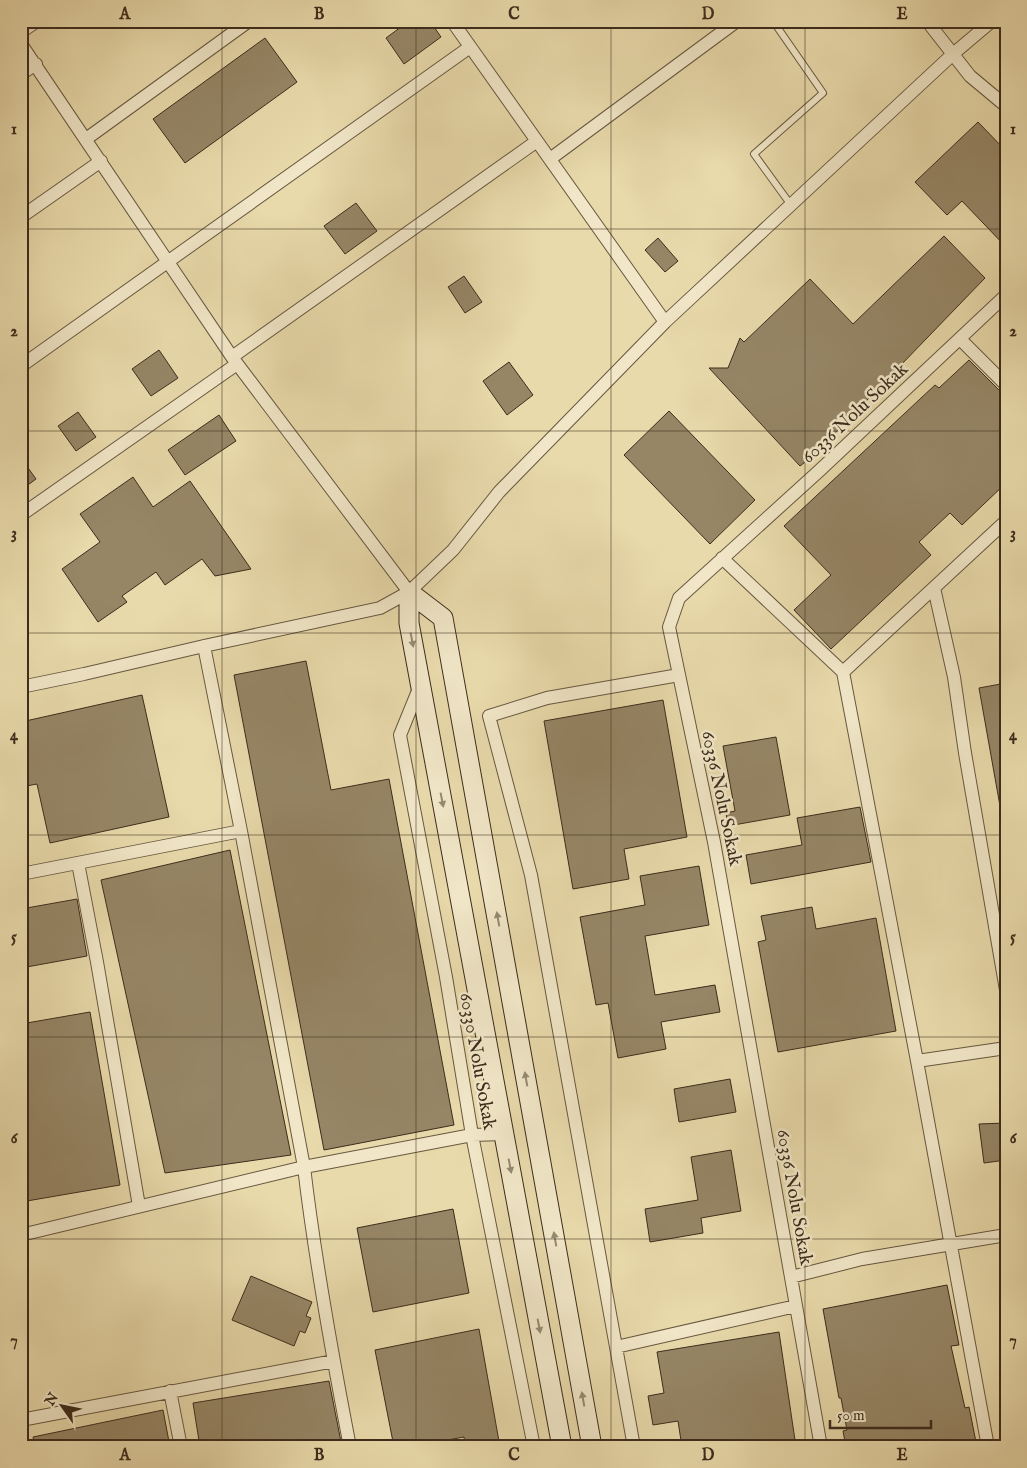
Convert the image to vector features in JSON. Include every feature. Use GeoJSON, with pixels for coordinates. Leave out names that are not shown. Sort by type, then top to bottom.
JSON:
{"type":"FeatureCollection","features":[{"type":"Feature","properties":{"kind":"street"},"geometry":{"type":"LineString","coordinates":[[21,32],[37,21]]}},
{"type":"Feature","properties":{"kind":"street"},"geometry":{"type":"LineString","coordinates":[[86,138],[249,21]]}},
{"type":"Feature","properties":{"kind":"street"},"geometry":{"type":"LineString","coordinates":[[452,21],[665,322]]}},
{"type":"Feature","properties":{"kind":"street"},"geometry":{"type":"LineString","coordinates":[[550,159],[737,21]]}},
{"type":"Feature","properties":{"kind":"street"},"geometry":{"type":"LineString","coordinates":[[927,21],[970,76],[1006,106]]}},
{"type":"Feature","properties":{"kind":"street"},"geometry":{"type":"LineString","coordinates":[[21,687],[380,608],[409,592],[453,550],[499,492],[665,322],[992,21]]}},
{"type":"Feature","properties":{"kind":"street"},"geometry":{"type":"LineString","coordinates":[[21,44],[235,360],[409,592],[444,618],[592,1447]]}},
{"type":"Feature","properties":{"kind":"street"},"geometry":{"type":"LineString","coordinates":[[21,366],[470,47]]}},
{"type":"Feature","properties":{"kind":"street"},"geometry":{"type":"LineString","coordinates":[[21,74],[36,64]]}},
{"type":"Feature","properties":{"kind":"street"},"geometry":{"type":"LineString","coordinates":[[21,515],[537,141]]}},
{"type":"Feature","properties":{"kind":"street"},"geometry":{"type":"LineString","coordinates":[[21,217],[101,161]]}},
{"type":"Feature","properties":{"kind":"street","name":"60336 Nolu Sokak"},"geometry":{"type":"LineString","coordinates":[[821,1447],[714,842],[669,627],[679,598],[819,471],[1006,295]]}},
{"type":"Feature","properties":{"kind":"street"},"geometry":{"type":"LineString","coordinates":[[960,339],[1006,385]]}},
{"type":"Feature","properties":{"kind":"street"},"geometry":{"type":"LineString","coordinates":[[843,672],[1006,521]]}},
{"type":"Feature","properties":{"kind":"street"},"geometry":{"type":"LineString","coordinates":[[722,558],[843,672],[918,1061],[988,1447]]}},
{"type":"Feature","properties":{"kind":"street"},"geometry":{"type":"LineString","coordinates":[[934,588],[954,677],[1006,990]]}},
{"type":"Feature","properties":{"kind":"street"},"geometry":{"type":"LineString","coordinates":[[409,592],[409,622],[420,685],[562,1447]]}},
{"type":"Feature","properties":{"kind":"street"},"geometry":{"type":"LineString","coordinates":[[204,646],[304,1167],[310,1222],[350,1447]]}},
{"type":"Feature","properties":{"kind":"street"},"geometry":{"type":"LineString","coordinates":[[634,1447],[531,875],[489,716],[547,698],[679,675]]}},
{"type":"Feature","properties":{"kind":"street","name":"60330 Nolu Sokak"},"geometry":{"type":"LineString","coordinates":[[420,685],[400,735],[446,977],[472,1134],[534,1447]]}},
{"type":"Feature","properties":{"kind":"street"},"geometry":{"type":"LineString","coordinates":[[21,874],[241,831]]}},
{"type":"Feature","properties":{"kind":"street"},"geometry":{"type":"LineString","coordinates":[[78,863],[139,1206]]}},
{"type":"Feature","properties":{"kind":"street"},"geometry":{"type":"LineString","coordinates":[[918,1061],[1006,1048]]}},
{"type":"Feature","properties":{"kind":"street"},"geometry":{"type":"LineString","coordinates":[[21,1234],[304,1167],[472,1134],[504,1134]]}},
{"type":"Feature","properties":{"kind":"street"},"geometry":{"type":"LineString","coordinates":[[791,1277],[862,1259],[1006,1235]]}},
{"type":"Feature","properties":{"kind":"street"},"geometry":{"type":"LineString","coordinates":[[616,1347],[796,1306]]}},
{"type":"Feature","properties":{"kind":"street"},"geometry":{"type":"LineString","coordinates":[[21,1420],[334,1361]]}},
{"type":"Feature","properties":{"kind":"street"},"geometry":{"type":"LineString","coordinates":[[170,1391],[181,1447]]}},
{"type":"Feature","properties":{"kind":"lane"},"geometry":{"type":"LineString","coordinates":[[773,21],[823,93],[754,154],[791,205]]}},
{"type":"Feature","properties":{"kind":"building"},"geometry":{"type":"Polygon","coordinates":[[[409,21],[430,21],[441,37],[404,64],[386,38],[409,21]]]}},
{"type":"Feature","properties":{"kind":"building"},"geometry":{"type":"Polygon","coordinates":[[[265,38],[297,82],[185,163],[153,119],[265,38]]]}},
{"type":"Feature","properties":{"kind":"building"},"geometry":{"type":"Polygon","coordinates":[[[978,122],[1006,151],[1006,247],[962,201],[947,215],[915,182],[978,122]]]}},
{"type":"Feature","properties":{"kind":"building"},"geometry":{"type":"Polygon","coordinates":[[[356,203],[377,231],[345,254],[324,226],[356,203]]]}},
{"type":"Feature","properties":{"kind":"building"},"geometry":{"type":"Polygon","coordinates":[[[944,236],[985,278],[813,456],[800,466],[709,368],[728,368],[740,338],[744,342],[810,279],[853,324],[944,236]]]}},
{"type":"Feature","properties":{"kind":"building"},"geometry":{"type":"Polygon","coordinates":[[[658,238],[678,261],[665,272],[645,250],[658,238]]]}},
{"type":"Feature","properties":{"kind":"building"},"geometry":{"type":"Polygon","coordinates":[[[464,276],[482,302],[465,313],[448,287],[464,276]]]}},
{"type":"Feature","properties":{"kind":"building"},"geometry":{"type":"Polygon","coordinates":[[[159,350],[178,378],[151,396],[132,369],[159,350]]]}},
{"type":"Feature","properties":{"kind":"building"},"geometry":{"type":"Polygon","coordinates":[[[969,360],[1006,397],[1006,483],[962,525],[950,513],[919,542],[931,555],[831,649],[794,610],[831,575],[784,526],[935,385],[939,388],[969,360]]]}},
{"type":"Feature","properties":{"kind":"building"},"geometry":{"type":"Polygon","coordinates":[[[509,362],[533,395],[507,415],[483,381],[509,362]]]}},
{"type":"Feature","properties":{"kind":"building"},"geometry":{"type":"Polygon","coordinates":[[[669,411],[755,500],[710,544],[624,455],[669,411]]]}},
{"type":"Feature","properties":{"kind":"building"},"geometry":{"type":"Polygon","coordinates":[[[78,412],[96,437],[76,451],[58,426],[78,412]]]}},
{"type":"Feature","properties":{"kind":"building"},"geometry":{"type":"Polygon","coordinates":[[[219,415],[236,441],[185,475],[168,450],[219,415]]]}},
{"type":"Feature","properties":{"kind":"building"},"geometry":{"type":"Polygon","coordinates":[[[21,458],[36,479],[21,490],[21,458]]]}},
{"type":"Feature","properties":{"kind":"building"},"geometry":{"type":"Polygon","coordinates":[[[133,477],[153,507],[190,481],[251,569],[215,576],[202,559],[165,585],[156,572],[122,596],[127,602],[98,622],[62,569],[100,542],[80,514],[133,477]]]}},
{"type":"Feature","properties":{"kind":"building"},"geometry":{"type":"Polygon","coordinates":[[[306,661],[331,790],[389,779],[454,1125],[324,1150],[234,675],[306,661]]]}},
{"type":"Feature","properties":{"kind":"building"},"geometry":{"type":"Polygon","coordinates":[[[1006,683],[1006,805],[1000,806],[979,688],[1006,683]]]}},
{"type":"Feature","properties":{"kind":"building"},"geometry":{"type":"Polygon","coordinates":[[[142,695],[169,817],[50,843],[37,784],[21,787],[21,722],[142,695]]]}},
{"type":"Feature","properties":{"kind":"building"},"geometry":{"type":"Polygon","coordinates":[[[663,700],[687,837],[624,849],[629,879],[573,889],[544,721],[663,700]]]}},
{"type":"Feature","properties":{"kind":"building"},"geometry":{"type":"Polygon","coordinates":[[[776,737],[790,815],[728,826],[726,813],[735,811],[723,746],[776,737]]]}},
{"type":"Feature","properties":{"kind":"building"},"geometry":{"type":"Polygon","coordinates":[[[860,807],[871,862],[751,884],[746,855],[802,845],[797,818],[860,807]]]}},
{"type":"Feature","properties":{"kind":"building"},"geometry":{"type":"Polygon","coordinates":[[[230,850],[291,1155],[165,1173],[101,880],[230,850]]]}},
{"type":"Feature","properties":{"kind":"building"},"geometry":{"type":"Polygon","coordinates":[[[699,866],[709,925],[645,936],[655,995],[715,985],[720,1012],[661,1022],[666,1049],[618,1058],[608,1003],[596,1005],[580,917],[645,905],[640,876],[699,866]]]}},
{"type":"Feature","properties":{"kind":"building"},"geometry":{"type":"Polygon","coordinates":[[[77,899],[87,956],[21,968],[21,909],[77,899]]]}},
{"type":"Feature","properties":{"kind":"building"},"geometry":{"type":"Polygon","coordinates":[[[812,907],[816,929],[876,918],[896,1031],[778,1052],[758,942],[766,940],[761,916],[812,907]]]}},
{"type":"Feature","properties":{"kind":"building"},"geometry":{"type":"Polygon","coordinates":[[[90,1012],[120,1185],[21,1202],[21,1024],[90,1012]]]}},
{"type":"Feature","properties":{"kind":"building"},"geometry":{"type":"Polygon","coordinates":[[[730,1079],[736,1112],[679,1122],[674,1089],[730,1079]]]}},
{"type":"Feature","properties":{"kind":"building"},"geometry":{"type":"Polygon","coordinates":[[[1006,1123],[1006,1160],[984,1163],[979,1124],[1006,1123]]]}},
{"type":"Feature","properties":{"kind":"building"},"geometry":{"type":"Polygon","coordinates":[[[731,1150],[741,1211],[701,1218],[703,1233],[650,1242],[645,1209],[698,1200],[691,1157],[731,1150]]]}},
{"type":"Feature","properties":{"kind":"building"},"geometry":{"type":"Polygon","coordinates":[[[453,1209],[469,1293],[373,1312],[357,1228],[453,1209]]]}},
{"type":"Feature","properties":{"kind":"building"},"geometry":{"type":"Polygon","coordinates":[[[251,1276],[312,1302],[306,1316],[311,1318],[305,1333],[300,1331],[294,1346],[232,1320],[251,1276]]]}},
{"type":"Feature","properties":{"kind":"building"},"geometry":{"type":"Polygon","coordinates":[[[947,1285],[959,1345],[951,1346],[965,1408],[969,1407],[977,1447],[846,1447],[843,1431],[847,1430],[841,1398],[839,1398],[823,1309],[947,1285]]]}},
{"type":"Feature","properties":{"kind":"building"},"geometry":{"type":"Polygon","coordinates":[[[479,1329],[500,1447],[465,1447],[464,1437],[410,1447],[394,1447],[375,1350],[479,1329]]]}},
{"type":"Feature","properties":{"kind":"building"},"geometry":{"type":"Polygon","coordinates":[[[779,1332],[796,1447],[682,1447],[678,1421],[653,1425],[648,1396],[664,1393],[657,1352],[779,1332]]]}},
{"type":"Feature","properties":{"kind":"building"},"geometry":{"type":"Polygon","coordinates":[[[329,1381],[342,1447],[200,1447],[193,1403],[329,1381]]]}},
{"type":"Feature","properties":{"kind":"building"},"geometry":{"type":"Polygon","coordinates":[[[163,1410],[170,1447],[35,1447],[33,1437],[163,1410]]]}}]}
